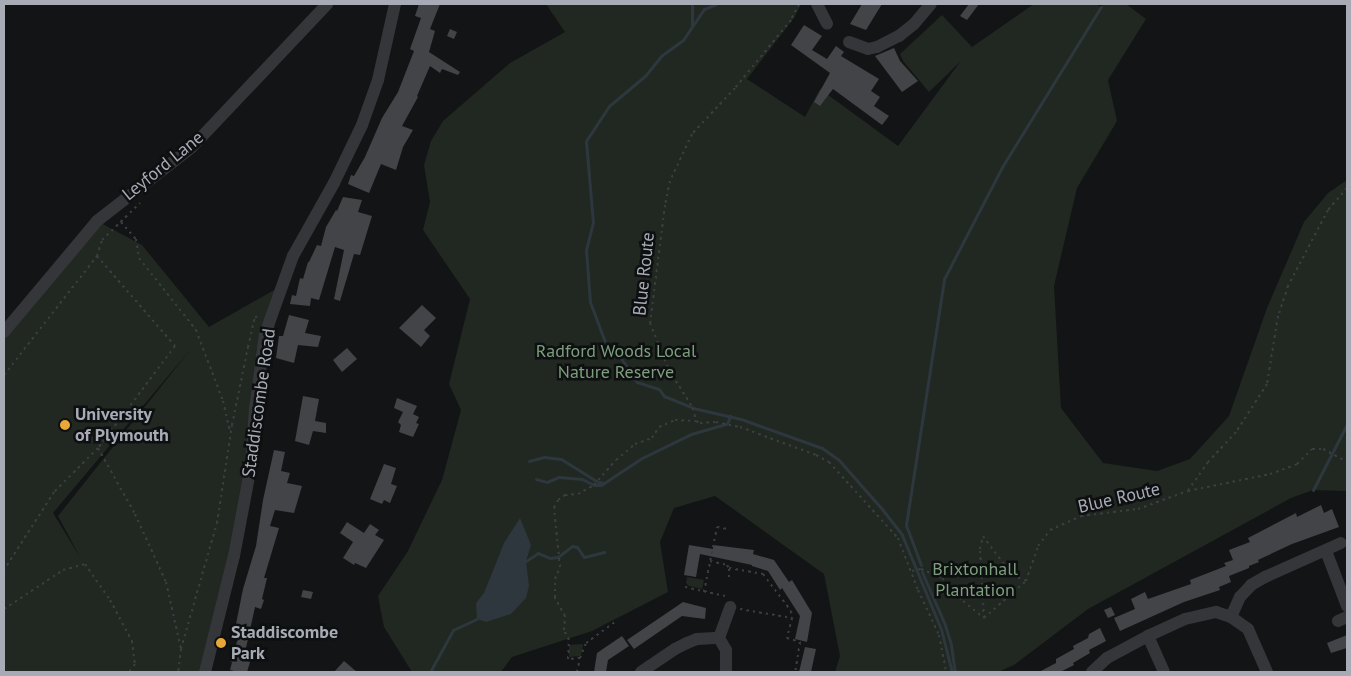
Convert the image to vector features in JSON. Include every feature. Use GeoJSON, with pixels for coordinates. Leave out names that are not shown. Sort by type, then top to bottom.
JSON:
{"type":"FeatureCollection","features":[{"type":"Feature","properties":{"kind":"street","name":"Leyford Lane"},"geometry":{"type":"LineString","coordinates":[[4,332],[97,221],[192,147],[326,4]]}},
{"type":"Feature","properties":{"kind":"street","name":"Staddiscombe Road"},"geometry":{"type":"LineString","coordinates":[[206,672],[234,556],[252,466],[255,410],[265,334],[294,256],[334,183],[362,125],[378,80],[395,4]]}},
{"type":"Feature","properties":{"kind":"street"},"geometry":{"type":"LineString","coordinates":[[817,4],[827,24]]}},
{"type":"Feature","properties":{"kind":"street"},"geometry":{"type":"LineString","coordinates":[[850,42],[868,49],[877,47],[906,30],[931,4]]}},
{"type":"Feature","properties":{"kind":"street"},"geometry":{"type":"LineString","coordinates":[[1232,617],[1240,596],[1251,585],[1341,543]]}},
{"type":"Feature","properties":{"kind":"street"},"geometry":{"type":"LineString","coordinates":[[1326,551],[1347,606]]}},
{"type":"Feature","properties":{"kind":"street"},"geometry":{"type":"LineString","coordinates":[[726,672],[726,650],[719,638],[728,605]]}},
{"type":"Feature","properties":{"kind":"street"},"geometry":{"type":"LineString","coordinates":[[1092,672],[1113,654],[1148,636],[1201,614],[1216,612],[1232,617],[1248,628],[1266,672]]}},
{"type":"Feature","properties":{"kind":"street"},"geometry":{"type":"LineString","coordinates":[[1148,636],[1164,672]]}},
{"type":"Feature","properties":{"kind":"street"},"geometry":{"type":"LineString","coordinates":[[641,672],[675,649],[692,641],[719,638]]}},
{"type":"Feature","properties":{"kind":"path","name":"Blue Route"},"geometry":{"type":"LineString","coordinates":[[696,421],[691,404],[669,370],[650,323],[665,205],[670,181],[692,134],[735,88],[791,20],[799,4]]}},
{"type":"Feature","properties":{"kind":"path"},"geometry":{"type":"LineString","coordinates":[[1188,491],[1208,462],[1236,432],[1267,384],[1278,316],[1288,286],[1328,210],[1347,188]]}},
{"type":"Feature","properties":{"kind":"path"},"geometry":{"type":"LineString","coordinates":[[4,375],[96,256],[102,240],[143,200]]}},
{"type":"Feature","properties":{"kind":"path"},"geometry":{"type":"LineString","coordinates":[[121,222],[129,228],[136,239],[138,258],[196,330],[223,401],[230,434]]}},
{"type":"Feature","properties":{"kind":"path"},"geometry":{"type":"LineString","coordinates":[[4,570],[54,492],[98,448],[175,346],[96,256]]}},
{"type":"Feature","properties":{"kind":"path"},"geometry":{"type":"LineString","coordinates":[[178,672],[182,649],[217,523],[230,434],[255,317],[273,313]]}},
{"type":"Feature","properties":{"kind":"path"},"geometry":{"type":"LineString","coordinates":[[580,658],[568,659],[569,640],[564,630],[566,616],[555,598],[554,589],[560,567],[560,558],[554,508],[558,500],[565,495],[578,494],[594,485],[616,460],[635,444],[652,438],[659,428],[674,420],[696,421],[700,423],[716,422],[740,427],[830,462],[898,538],[918,590],[939,635],[946,672]]}},
{"type":"Feature","properties":{"kind":"path"},"geometry":{"type":"LineString","coordinates":[[98,448],[135,514],[166,582],[182,649]]}},
{"type":"Feature","properties":{"kind":"path","name":"Blue Route"},"geometry":{"type":"LineString","coordinates":[[1026,581],[1038,546],[1050,530],[1081,516],[1138,509],[1168,500],[1188,491],[1270,474],[1297,464],[1312,449],[1324,449],[1347,462]]}},
{"type":"Feature","properties":{"kind":"path"},"geometry":{"type":"LineString","coordinates":[[704,592],[717,527],[728,529]]}},
{"type":"Feature","properties":{"kind":"path"},"geometry":{"type":"LineString","coordinates":[[983,536],[1012,575],[1026,581],[984,618],[980,549],[983,536]]}},
{"type":"Feature","properties":{"kind":"path"},"geometry":{"type":"LineString","coordinates":[[710,561],[726,565],[729,568],[763,574],[791,611],[792,618],[788,638],[800,642],[796,672]]}},
{"type":"Feature","properties":{"kind":"path"},"geometry":{"type":"LineString","coordinates":[[4,609],[63,570],[85,564],[110,600],[132,641],[135,664],[129,672]]}},
{"type":"Feature","properties":{"kind":"path"},"geometry":{"type":"LineString","coordinates":[[729,568],[729,577]]}},
{"type":"Feature","properties":{"kind":"path"},"geometry":{"type":"LineString","coordinates":[[912,571],[919,569],[931,572],[942,578],[963,601],[984,618]]}},
{"type":"Feature","properties":{"kind":"path"},"geometry":{"type":"LineString","coordinates":[[686,587],[704,592],[728,605],[741,609],[792,618]]}},
{"type":"Feature","properties":{"kind":"path"},"geometry":{"type":"LineString","coordinates":[[578,672],[580,658],[586,643],[616,621]]}},
{"type":"Feature","properties":{"kind":"green space","name":"Radford Woods Local Nature Reserve"},"geometry":{"type":"Polygon","coordinates":[[[546,4],[801,4],[794,18],[747,79],[805,117],[820,89],[898,146],[960,62],[929,92],[903,61],[900,54],[942,15],[972,47],[1034,4],[1096,4],[1101,7],[1103,4],[1126,4],[1146,19],[1108,80],[1117,121],[1077,188],[1054,286],[1061,408],[1103,463],[1157,471],[1190,459],[1229,416],[1267,308],[1304,222],[1328,193],[1347,180],[1347,491],[1313,490],[1291,498],[1088,609],[1014,665],[998,672],[835,672],[840,656],[824,574],[715,496],[674,508],[660,542],[668,592],[592,631],[512,657],[501,672],[412,672],[384,627],[378,596],[408,551],[442,480],[461,410],[449,384],[470,299],[423,230],[430,202],[424,165],[431,141],[443,121],[510,63],[565,32],[546,4]]]}},
{"type":"Feature","properties":{"kind":"green space"},"geometry":{"type":"Polygon","coordinates":[[[97,221],[142,245],[209,327],[283,285],[253,434],[234,556],[201,672],[4,672],[4,338],[97,221]],[[190,350],[53,513],[80,557],[58,516],[190,350]]]}},
{"type":"Feature","properties":{"kind":"green space"},"geometry":{"type":"Polygon","coordinates":[[[687,577],[704,580],[702,589],[689,586],[686,583],[687,577]]]}},
{"type":"Feature","properties":{"kind":"green space"},"geometry":{"type":"Polygon","coordinates":[[[583,644],[581,656],[569,657],[569,645],[583,644]]]}},
{"type":"Feature","properties":{"kind":"shaded area"},"geometry":{"type":"Polygon","coordinates":[[[520,518],[531,545],[526,561],[529,586],[526,598],[511,614],[486,622],[477,619],[476,603],[484,593],[504,543],[520,518]]]}},
{"type":"Feature","properties":{"kind":"building"},"geometry":{"type":"Polygon","coordinates":[[[419,4],[440,4],[430,29],[435,31],[429,52],[460,72],[458,75],[442,69],[440,73],[430,66],[418,97],[402,126],[413,130],[403,147],[396,170],[381,164],[369,193],[348,184],[351,175],[354,176],[365,157],[382,118],[398,92],[414,51],[410,49],[421,18],[415,16],[419,4]]]}},
{"type":"Feature","properties":{"kind":"building"},"geometry":{"type":"Polygon","coordinates":[[[862,4],[882,4],[866,30],[850,24],[862,4]]]}},
{"type":"Feature","properties":{"kind":"building"},"geometry":{"type":"Polygon","coordinates":[[[969,4],[979,4],[967,20],[960,16],[969,4]]]}},
{"type":"Feature","properties":{"kind":"building"},"geometry":{"type":"Polygon","coordinates":[[[804,25],[822,36],[812,50],[827,59],[836,46],[844,52],[841,56],[879,79],[871,91],[880,97],[874,106],[889,116],[882,125],[833,89],[820,106],[814,102],[830,73],[791,45],[804,25]]]}},
{"type":"Feature","properties":{"kind":"building"},"geometry":{"type":"Polygon","coordinates":[[[450,29],[457,32],[454,39],[447,36],[450,29]]]}},
{"type":"Feature","properties":{"kind":"building"},"geometry":{"type":"Polygon","coordinates":[[[894,48],[900,61],[918,81],[902,92],[875,56],[894,48]]]}},
{"type":"Feature","properties":{"kind":"building"},"geometry":{"type":"Polygon","coordinates":[[[343,197],[362,200],[358,212],[372,216],[360,255],[354,254],[340,301],[334,299],[344,250],[335,247],[319,300],[311,298],[310,306],[290,304],[292,295],[296,296],[300,278],[303,279],[308,262],[317,245],[321,246],[326,227],[337,211],[343,197]]]}},
{"type":"Feature","properties":{"kind":"building"},"geometry":{"type":"Polygon","coordinates":[[[422,305],[436,318],[424,330],[430,336],[421,347],[399,328],[422,305]]]}},
{"type":"Feature","properties":{"kind":"building"},"geometry":{"type":"Polygon","coordinates":[[[289,315],[309,320],[305,333],[321,336],[318,347],[298,345],[294,363],[276,358],[279,336],[283,336],[289,315]]]}},
{"type":"Feature","properties":{"kind":"building"},"geometry":{"type":"Polygon","coordinates":[[[347,348],[357,359],[342,372],[333,360],[347,348]]]}},
{"type":"Feature","properties":{"kind":"building"},"geometry":{"type":"Polygon","coordinates":[[[303,396],[319,399],[315,421],[326,423],[326,433],[313,431],[309,445],[295,441],[303,396]]]}},
{"type":"Feature","properties":{"kind":"building"},"geometry":{"type":"Polygon","coordinates":[[[397,398],[417,406],[413,414],[419,417],[416,423],[419,424],[413,437],[399,432],[401,425],[398,422],[403,412],[394,408],[397,398]]]}},
{"type":"Feature","properties":{"kind":"building"},"geometry":{"type":"Polygon","coordinates":[[[274,450],[285,452],[281,471],[290,473],[287,483],[302,486],[294,513],[275,510],[270,526],[279,528],[264,578],[267,578],[262,599],[264,600],[261,609],[255,607],[246,648],[257,650],[254,659],[251,659],[247,672],[238,672],[230,670],[232,662],[230,662],[239,636],[234,634],[243,589],[256,546],[263,500],[274,450]]]}},
{"type":"Feature","properties":{"kind":"building"},"geometry":{"type":"Polygon","coordinates":[[[384,464],[396,468],[391,484],[397,486],[390,503],[384,500],[382,504],[370,499],[384,464]]]}},
{"type":"Feature","properties":{"kind":"building"},"geometry":{"type":"Polygon","coordinates":[[[1321,505],[1324,513],[1332,509],[1339,527],[1292,544],[1258,560],[1259,562],[1249,566],[1249,568],[1229,576],[1231,582],[1219,587],[1220,590],[1184,602],[1120,631],[1114,618],[1135,609],[1131,599],[1145,592],[1148,599],[1191,584],[1190,580],[1226,566],[1224,563],[1233,560],[1229,550],[1250,542],[1248,538],[1296,513],[1297,517],[1321,505]]]}},
{"type":"Feature","properties":{"kind":"building"},"geometry":{"type":"Polygon","coordinates":[[[347,522],[364,533],[370,524],[379,530],[375,535],[384,540],[366,568],[355,563],[354,565],[343,558],[353,542],[340,533],[347,522]]]}},
{"type":"Feature","properties":{"kind":"building"},"geometry":{"type":"Polygon","coordinates":[[[689,545],[713,549],[713,545],[754,550],[753,554],[774,560],[789,582],[792,580],[812,613],[807,642],[795,639],[800,616],[782,588],[780,590],[768,571],[752,565],[700,554],[696,577],[684,575],[689,545]]]}},
{"type":"Feature","properties":{"kind":"building"},"geometry":{"type":"Polygon","coordinates":[[[303,590],[313,592],[311,599],[301,597],[303,590]]]}},
{"type":"Feature","properties":{"kind":"building"},"geometry":{"type":"Polygon","coordinates":[[[683,602],[706,608],[705,619],[682,616],[634,649],[627,640],[683,602]]]}},
{"type":"Feature","properties":{"kind":"building"},"geometry":{"type":"Polygon","coordinates":[[[1111,607],[1115,615],[1108,618],[1104,610],[1111,607]]]}},
{"type":"Feature","properties":{"kind":"building"},"geometry":{"type":"Polygon","coordinates":[[[1100,628],[1106,641],[1089,650],[1090,653],[1073,663],[1074,665],[1060,672],[1039,672],[1056,663],[1056,659],[1074,649],[1073,646],[1088,638],[1089,634],[1100,628]]]}},
{"type":"Feature","properties":{"kind":"building"},"geometry":{"type":"Polygon","coordinates":[[[1347,635],[1347,648],[1331,653],[1327,643],[1347,635]]]}},
{"type":"Feature","properties":{"kind":"building"},"geometry":{"type":"Polygon","coordinates":[[[622,636],[629,646],[608,660],[606,672],[594,672],[597,653],[622,636]]]}},
{"type":"Feature","properties":{"kind":"building"},"geometry":{"type":"Polygon","coordinates":[[[805,647],[816,649],[811,672],[799,672],[805,647]]]}},
{"type":"Feature","properties":{"kind":"building"},"geometry":{"type":"Polygon","coordinates":[[[344,661],[357,672],[334,672],[344,661]]]}},
{"type":"Feature","properties":{"kind":"waterway"},"geometry":{"type":"LineString","coordinates":[[692,4],[692,26]]}},
{"type":"Feature","properties":{"kind":"waterway"},"geometry":{"type":"LineString","coordinates":[[716,4],[704,9],[683,40],[662,55],[646,75],[609,106],[586,141],[593,222],[586,250],[590,302],[608,350],[618,354],[637,382],[659,389],[664,396],[693,408],[741,419],[822,448],[838,459],[902,535],[941,629],[952,672]]}},
{"type":"Feature","properties":{"kind":"waterway"},"geometry":{"type":"LineString","coordinates":[[921,565],[906,525],[944,279],[1002,167],[1101,7]]}},
{"type":"Feature","properties":{"kind":"waterway"},"geometry":{"type":"LineString","coordinates":[[536,479],[547,482],[559,477],[582,479],[594,485],[601,485],[642,458],[691,434],[727,424],[730,416]]}},
{"type":"Feature","properties":{"kind":"waterway"},"geometry":{"type":"LineString","coordinates":[[1313,490],[1347,424]]}},
{"type":"Feature","properties":{"kind":"waterway"},"geometry":{"type":"LineString","coordinates":[[529,461],[544,457],[561,459],[598,482],[604,483]]}},
{"type":"Feature","properties":{"kind":"waterway"},"geometry":{"type":"LineString","coordinates":[[526,561],[538,553],[550,558],[558,557],[572,546],[577,547],[584,557],[604,552]]}},
{"type":"Feature","properties":{"kind":"waterway"},"geometry":{"type":"LineString","coordinates":[[922,572],[945,625],[951,645],[955,672]]}},
{"type":"Feature","properties":{"kind":"waterway"},"geometry":{"type":"LineString","coordinates":[[430,672],[453,630],[477,619]]}},
{"type":"Feature","properties":{"kind":"place","name":"University of Plymouth"},"geometry":{"type":"Point","coordinates":[65,425]}},
{"type":"Feature","properties":{"kind":"place","name":"Staddiscombe Park"},"geometry":{"type":"Point","coordinates":[221,643]}},
{"type":"Feature","properties":{"kind":"park label","name":"Brixtonhall Plantation"},"geometry":{"type":"Point","coordinates":[975,580]}}]}
